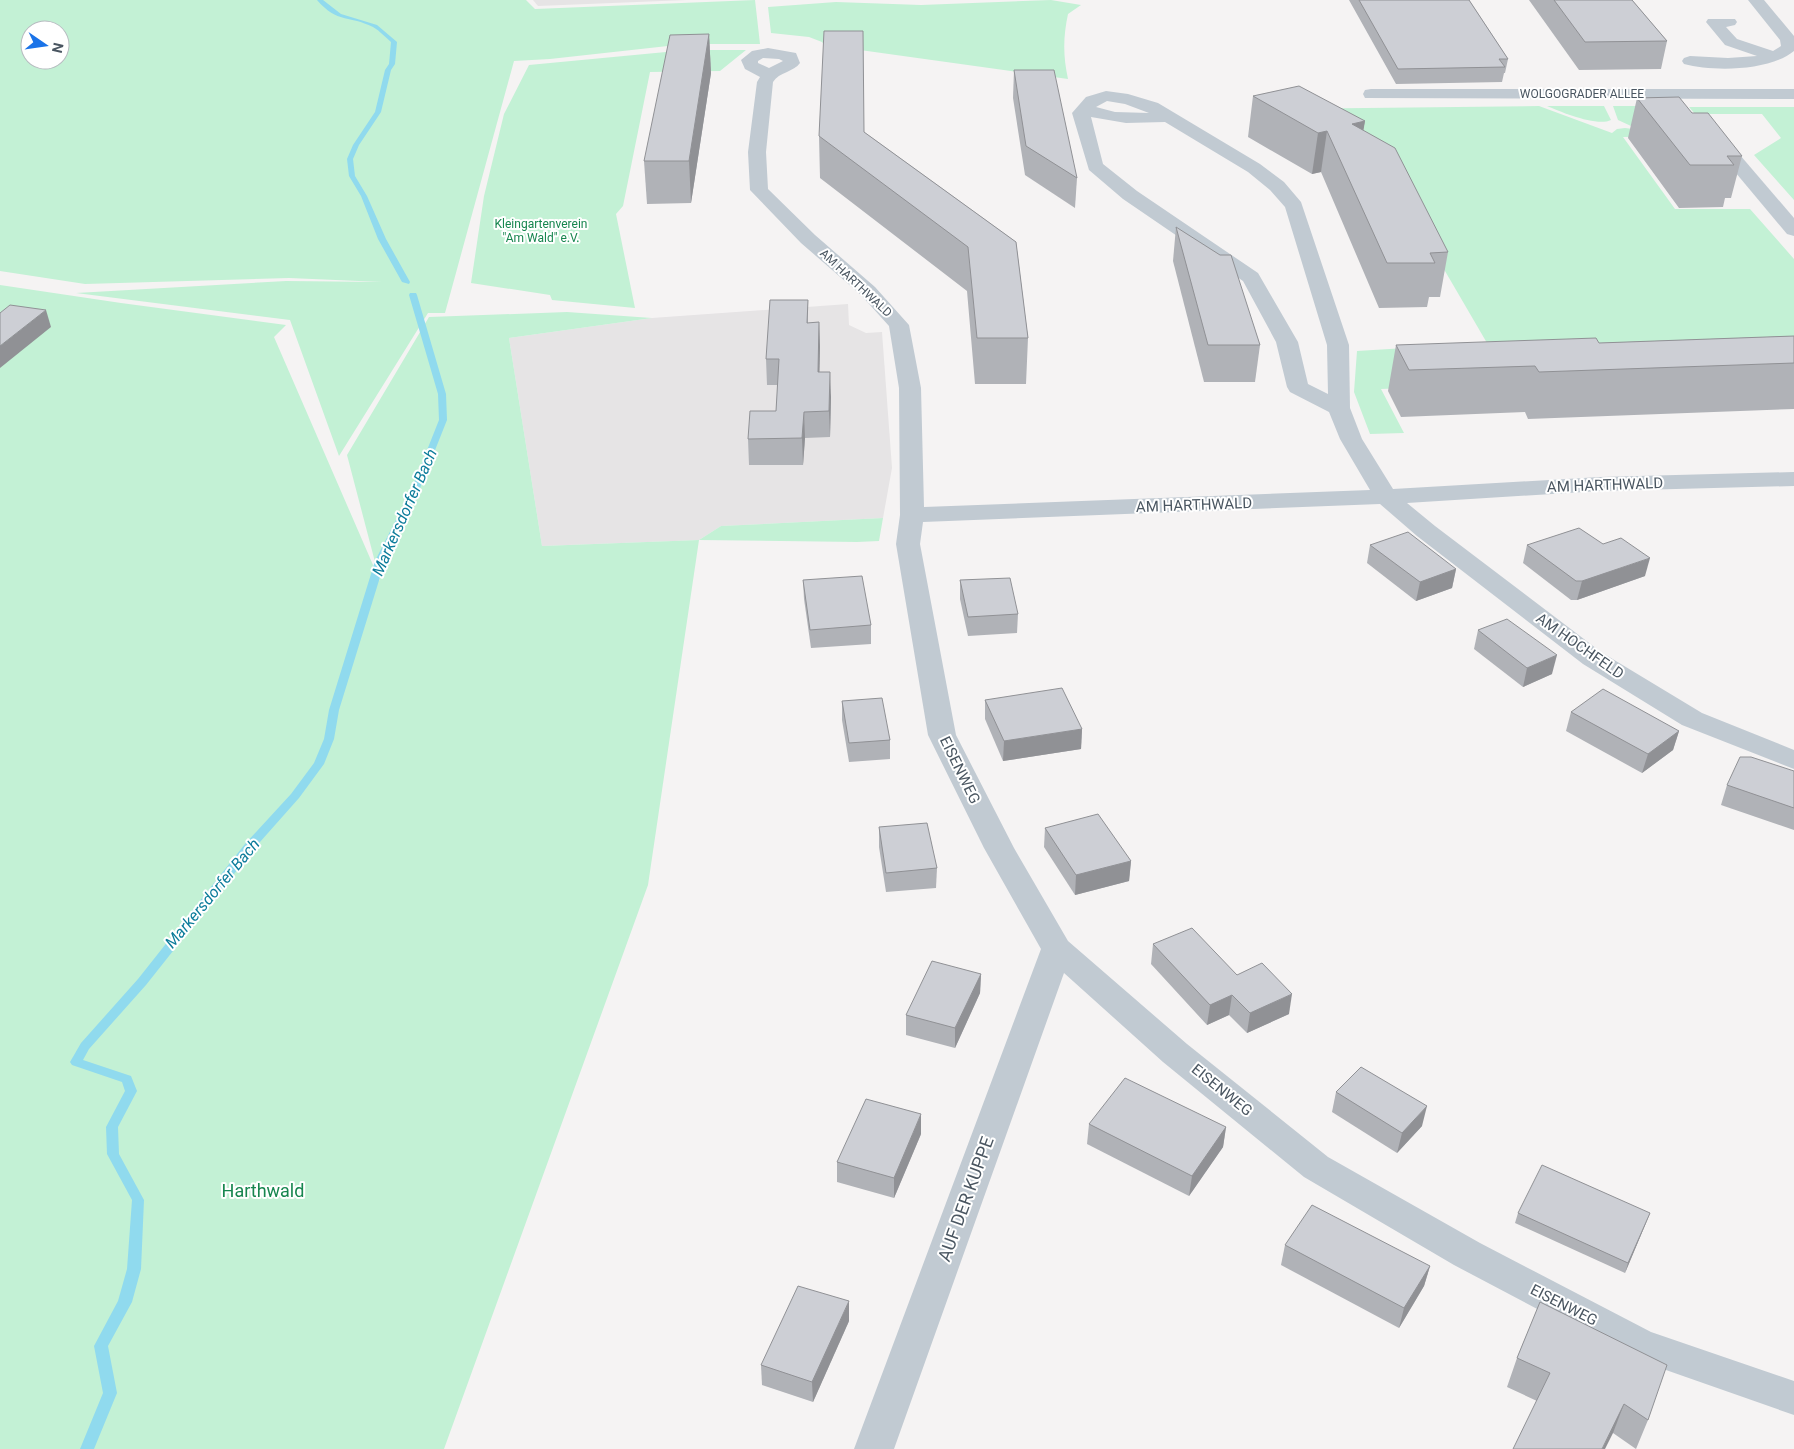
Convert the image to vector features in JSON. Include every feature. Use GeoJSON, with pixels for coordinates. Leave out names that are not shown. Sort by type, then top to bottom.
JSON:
{"type":"FeatureCollection","features":[{"type":"Feature","properties":{"kind":"street"},"geometry":{"type":"LineString","coordinates":[[1690,61],[1737,62],[1776,58],[1785,52],[1790,42],[1756,0]]}},
{"type":"Feature","properties":{"kind":"street"},"geometry":{"type":"LineString","coordinates":[[1729,22],[1714,22],[1731,42],[1776,58]]}},
{"type":"Feature","properties":{"kind":"street","name":"AM HARTHWALD"},"geometry":{"type":"LineString","coordinates":[[769,75],[765,82],[757,152],[759,190],[808,239],[868,291],[899,324],[910,388],[912,515],[908,544]]}},
{"type":"Feature","properties":{"kind":"street","name":"WOLGOGRADER ALLEE"},"geometry":{"type":"LineString","coordinates":[[1371,94],[1794,94]]}},
{"type":"Feature","properties":{"kind":"street"},"geometry":{"type":"LineString","coordinates":[[1339,408],[1298,387],[1287,342],[1252,277],[1130,195],[1095,166],[1081,113],[1092,101],[1106,96],[1128,99],[1152,107],[1254,168],[1277,186],[1294,206],[1338,345],[1339,408],[1351,439],[1386,497]]}},
{"type":"Feature","properties":{"kind":"street"},"geometry":{"type":"LineString","coordinates":[[1706,126],[1794,230]]}},
{"type":"Feature","properties":{"kind":"street","name":"AM HARTHWALD"},"geometry":{"type":"LineString","coordinates":[[912,515],[1386,497],[1600,484],[1794,480]]}},
{"type":"Feature","properties":{"kind":"street","name":"AM HOCHFELD"},"geometry":{"type":"LineString","coordinates":[[1386,497],[1426,531],[1592,658],[1692,719],[1794,760]]}},
{"type":"Feature","properties":{"kind":"street","name":"EISENWEG"},"geometry":{"type":"LineString","coordinates":[[908,544],[942,735],[998,848],[1058,949],[1175,1053],[1316,1167],[1467,1254],[1639,1344],[1794,1398]]}},
{"type":"Feature","properties":{"kind":"street","name":"AUF DER KUPPE"},"geometry":{"type":"LineString","coordinates":[[874,1449],[1058,949]]}},
{"type":"Feature","properties":{"kind":"shaded area"},"geometry":{"type":"Polygon","coordinates":[[[533,0],[687,0],[538,6],[533,0]]]}},
{"type":"Feature","properties":{"kind":"shaded area"},"geometry":{"type":"Polygon","coordinates":[[[848,304],[849,325],[866,333],[882,332],[892,468],[883,518],[721,526],[699,540],[542,546],[509,338],[652,318],[848,304]]]}},
{"type":"Feature","properties":{"kind":"green space"},"geometry":{"type":"Polygon","coordinates":[[[0,0],[526,0],[535,9],[755,0],[760,44],[686,44],[550,59],[514,61],[445,313],[428,313],[339,456],[290,320],[76,293],[286,281],[382,282],[289,278],[85,284],[0,271],[0,0]]]}},
{"type":"Feature","properties":{"kind":"green space"},"geometry":{"type":"Polygon","coordinates":[[[1051,0],[1081,5],[1068,14],[1066,22],[1064,46],[1068,79],[860,50],[827,48],[822,42],[809,37],[771,33],[768,7],[836,2],[921,5],[1051,0]]]}},
{"type":"Feature","properties":{"kind":"green space","name":"Kleingartenverein \"Am Wald\" e.V."},"geometry":{"type":"Polygon","coordinates":[[[687,50],[746,50],[720,71],[650,72],[623,206],[616,214],[635,308],[552,300],[550,295],[471,283],[484,196],[504,114],[529,65],[687,50]]]}},
{"type":"Feature","properties":{"kind":"green space"},"geometry":{"type":"Polygon","coordinates":[[[1539,106],[1612,133],[1617,129],[1625,128],[1692,136],[1623,137],[1675,209],[1750,209],[1794,259],[1794,393],[1588,381],[1381,389],[1404,433],[1370,434],[1354,392],[1357,351],[1487,343],[1389,175],[1273,109],[1539,106]]]}},
{"type":"Feature","properties":{"kind":"green space"},"geometry":{"type":"Polygon","coordinates":[[[1547,106],[1604,106],[1611,120],[1597,122],[1570,115],[1547,106]]]}},
{"type":"Feature","properties":{"kind":"green space"},"geometry":{"type":"Polygon","coordinates":[[[1613,106],[1668,106],[1631,126],[1618,120],[1613,106]]]}},
{"type":"Feature","properties":{"kind":"green space"},"geometry":{"type":"Polygon","coordinates":[[[1689,107],[1794,107],[1794,200],[1754,155],[1781,138],[1762,114],[1695,114],[1689,107]]]}},
{"type":"Feature","properties":{"kind":"green space","name":"Harthwald"},"geometry":{"type":"Polygon","coordinates":[[[0,285],[286,325],[274,337],[380,581],[347,455],[429,317],[567,312],[652,318],[509,338],[542,546],[699,540],[648,885],[444,1449],[0,1449],[0,285]]]}},
{"type":"Feature","properties":{"kind":"green space"},"geometry":{"type":"Polygon","coordinates":[[[883,518],[879,541],[699,540],[721,526],[883,518]]]}},
{"type":"Feature","properties":{"kind":"building"},"geometry":{"type":"Polygon","coordinates":[[[1359,0],[1469,0],[1508,59],[1499,59],[1505,67],[1398,69],[1359,0]]]}},
{"type":"Feature","properties":{"kind":"building"},"geometry":{"type":"Polygon","coordinates":[[[1554,0],[1632,0],[1667,41],[1585,42],[1554,0]]]}},
{"type":"Feature","properties":{"kind":"building"},"geometry":{"type":"Polygon","coordinates":[[[824,31],[863,31],[864,132],[1016,242],[1028,338],[977,338],[968,247],[819,136],[824,31]]]}},
{"type":"Feature","properties":{"kind":"building"},"geometry":{"type":"Polygon","coordinates":[[[709,34],[689,161],[644,161],[670,35],[709,34]]]}},
{"type":"Feature","properties":{"kind":"building"},"geometry":{"type":"Polygon","coordinates":[[[1014,70],[1054,70],[1077,178],[1026,146],[1014,70]]]}},
{"type":"Feature","properties":{"kind":"building"},"geometry":{"type":"Polygon","coordinates":[[[1299,86],[1365,121],[1352,124],[1395,148],[1448,252],[1430,253],[1435,263],[1387,263],[1327,131],[1318,133],[1253,96],[1299,86]]]}},
{"type":"Feature","properties":{"kind":"building"},"geometry":{"type":"Polygon","coordinates":[[[1679,97],[1692,113],[1708,113],[1742,156],[1727,156],[1734,165],[1690,165],[1637,98],[1679,97]]]}},
{"type":"Feature","properties":{"kind":"building"},"geometry":{"type":"Polygon","coordinates":[[[1176,227],[1220,255],[1231,255],[1260,345],[1208,345],[1176,227]]]}},
{"type":"Feature","properties":{"kind":"building"},"geometry":{"type":"Polygon","coordinates":[[[770,300],[808,300],[807,323],[819,322],[818,372],[830,372],[829,411],[804,412],[802,438],[748,439],[750,411],[776,411],[779,359],[766,359],[770,300]]]}},
{"type":"Feature","properties":{"kind":"building"},"geometry":{"type":"Polygon","coordinates":[[[10,305],[46,310],[0,346],[0,313],[10,305]]]}},
{"type":"Feature","properties":{"kind":"building"},"geometry":{"type":"Polygon","coordinates":[[[1794,336],[1794,363],[1539,372],[1535,366],[1409,370],[1396,345],[1596,338],[1599,343],[1794,336]]]}},
{"type":"Feature","properties":{"kind":"building"},"geometry":{"type":"Polygon","coordinates":[[[1579,528],[1603,544],[1621,538],[1650,558],[1582,581],[1576,581],[1527,545],[1579,528]]]}},
{"type":"Feature","properties":{"kind":"building"},"geometry":{"type":"Polygon","coordinates":[[[1408,532],[1456,569],[1420,582],[1370,545],[1408,532]]]}},
{"type":"Feature","properties":{"kind":"building"},"geometry":{"type":"Polygon","coordinates":[[[862,576],[871,625],[810,630],[803,580],[862,576]]]}},
{"type":"Feature","properties":{"kind":"building"},"geometry":{"type":"Polygon","coordinates":[[[1010,578],[1018,614],[968,617],[960,580],[1010,578]]]}},
{"type":"Feature","properties":{"kind":"building"},"geometry":{"type":"Polygon","coordinates":[[[1507,619],[1557,655],[1527,668],[1478,630],[1507,619]]]}},
{"type":"Feature","properties":{"kind":"building"},"geometry":{"type":"Polygon","coordinates":[[[1062,688],[1082,729],[1004,741],[985,700],[1062,688]]]}},
{"type":"Feature","properties":{"kind":"building"},"geometry":{"type":"Polygon","coordinates":[[[1603,689],[1679,731],[1648,754],[1571,712],[1603,689]]]}},
{"type":"Feature","properties":{"kind":"building"},"geometry":{"type":"Polygon","coordinates":[[[882,698],[890,740],[849,743],[842,701],[882,698]]]}},
{"type":"Feature","properties":{"kind":"building"},"geometry":{"type":"Polygon","coordinates":[[[1740,757],[1751,757],[1794,771],[1794,808],[1727,785],[1740,757]]]}},
{"type":"Feature","properties":{"kind":"building"},"geometry":{"type":"Polygon","coordinates":[[[1098,814],[1131,861],[1076,875],[1045,828],[1098,814]]]}},
{"type":"Feature","properties":{"kind":"building"},"geometry":{"type":"Polygon","coordinates":[[[927,823],[937,868],[886,873],[879,827],[927,823]]]}},
{"type":"Feature","properties":{"kind":"building"},"geometry":{"type":"Polygon","coordinates":[[[1192,928],[1237,975],[1262,963],[1292,994],[1250,1013],[1232,995],[1210,1005],[1153,944],[1192,928]]]}},
{"type":"Feature","properties":{"kind":"building"},"geometry":{"type":"Polygon","coordinates":[[[932,961],[981,974],[955,1028],[906,1015],[932,961]]]}},
{"type":"Feature","properties":{"kind":"building"},"geometry":{"type":"Polygon","coordinates":[[[1361,1067],[1427,1106],[1402,1133],[1336,1092],[1361,1067]]]}},
{"type":"Feature","properties":{"kind":"building"},"geometry":{"type":"Polygon","coordinates":[[[1125,1078],[1226,1127],[1192,1176],[1089,1124],[1125,1078]]]}},
{"type":"Feature","properties":{"kind":"building"},"geometry":{"type":"Polygon","coordinates":[[[866,1099],[921,1114],[894,1178],[837,1162],[866,1099]]]}},
{"type":"Feature","properties":{"kind":"building"},"geometry":{"type":"Polygon","coordinates":[[[1542,1165],[1650,1213],[1628,1263],[1518,1213],[1542,1165]]]}},
{"type":"Feature","properties":{"kind":"building"},"geometry":{"type":"Polygon","coordinates":[[[1312,1205],[1430,1266],[1404,1308],[1285,1245],[1312,1205]]]}},
{"type":"Feature","properties":{"kind":"building"},"geometry":{"type":"Polygon","coordinates":[[[798,1286],[849,1301],[812,1382],[761,1365],[798,1286]]]}},
{"type":"Feature","properties":{"kind":"building"},"geometry":{"type":"Polygon","coordinates":[[[1540,1302],[1667,1365],[1648,1420],[1624,1404],[1602,1449],[1513,1449],[1550,1373],[1517,1358],[1540,1302]]]}},
{"type":"Feature","properties":{"kind":"waterway","name":"Markersdorfer Bach"},"geometry":{"type":"LineString","coordinates":[[320,0],[339,16],[375,26],[394,42],[392,64],[388,70],[378,112],[356,145],[350,159],[352,176],[364,196],[382,239],[406,282]]}},
{"type":"Feature","properties":{"kind":"waterway","name":"Markersdorfer Bach"},"geometry":{"type":"LineString","coordinates":[[87,1449],[110,1393],[101,1346],[125,1302],[134,1269],[138,1200],[113,1154],[112,1127],[131,1091],[127,1079],[76,1062],[85,1046],[142,982],[249,847],[295,796],[319,764],[329,739],[334,710],[380,561],[406,508],[415,495],[416,488],[443,420],[442,394],[413,295]]}}]}
